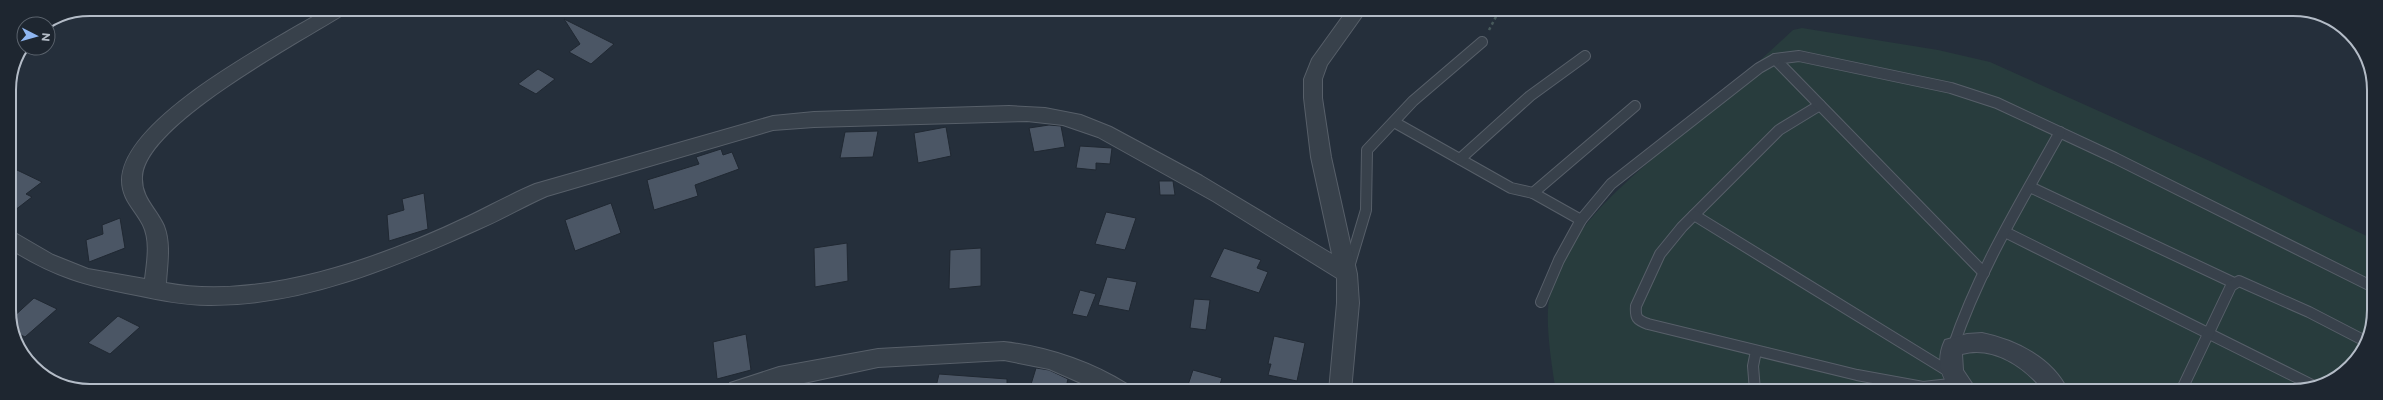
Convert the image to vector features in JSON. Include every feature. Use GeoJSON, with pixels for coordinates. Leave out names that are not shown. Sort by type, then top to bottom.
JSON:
{"type":"FeatureCollection","features":[{"type":"Feature","properties":{"kind":"street"},"geometry":{"type":"LineString","coordinates":[[154,290],[158,245],[154,226],[133,194],[132,178],[136,160],[150,139],[196,100],[329,16]]}},
{"type":"Feature","properties":{"kind":"street"},"geometry":{"type":"LineString","coordinates":[[1341,384],[1348,303],[1347,274],[1321,157],[1313,98],[1313,79],[1318,64],[1333,41],[1353,16]]}},
{"type":"Feature","properties":{"kind":"street"},"geometry":{"type":"LineString","coordinates":[[16,242],[46,262],[86,277],[154,290],[208,296],[253,293],[300,286],[353,271],[410,250],[474,223],[513,202],[542,190],[773,123],[806,119],[937,117],[981,113],[1027,113],[1054,116],[1082,122],[1182,173],[1347,274]]}},
{"type":"Feature","properties":{"kind":"street"},"geometry":{"type":"LineString","coordinates":[[1959,383],[1950,365],[1953,347],[1964,342],[1973,342],[1989,344],[2007,350],[2025,359],[2040,370],[2051,384]]}},
{"type":"Feature","properties":{"kind":"street"},"geometry":{"type":"LineString","coordinates":[[757,384],[779,377],[878,358],[1004,351],[1022,352],[1058,362],[1104,384]]}},
{"type":"Feature","properties":{"kind":"lane"},"geometry":{"type":"LineString","coordinates":[[1347,274],[1366,210],[1368,190],[1365,158],[1367,150],[1413,101],[1468,56],[1482,42]]}},
{"type":"Feature","properties":{"kind":"lane"},"geometry":{"type":"LineString","coordinates":[[1460,159],[1530,96],[1584,56]]}},
{"type":"Feature","properties":{"kind":"lane"},"geometry":{"type":"LineString","coordinates":[[1541,302],[1559,260],[1581,220],[1611,184],[1758,68],[1775,60],[1799,56],[1951,88],[1998,103],[2060,132],[2367,284]]}},
{"type":"Feature","properties":{"kind":"lane"},"geometry":{"type":"LineString","coordinates":[[1775,60],[1984,273]]}},
{"type":"Feature","properties":{"kind":"lane"},"geometry":{"type":"LineString","coordinates":[[1820,105],[1798,116],[1779,130],[1694,215],[1660,254],[1636,306],[1635,315],[1638,320],[1648,324],[1898,384]]}},
{"type":"Feature","properties":{"kind":"lane"},"geometry":{"type":"LineString","coordinates":[[1533,193],[1635,106]]}},
{"type":"Feature","properties":{"kind":"lane"},"geometry":{"type":"LineString","coordinates":[[1394,122],[1511,188],[1523,192],[1533,193],[1581,220]]}},
{"type":"Feature","properties":{"kind":"lane"},"geometry":{"type":"LineString","coordinates":[[1953,347],[1961,318],[2004,232],[2060,132]]}},
{"type":"Feature","properties":{"kind":"lane"},"geometry":{"type":"LineString","coordinates":[[2030,187],[2234,283],[2239,281],[2309,312],[2361,339]]}},
{"type":"Feature","properties":{"kind":"lane"},"geometry":{"type":"LineString","coordinates":[[1694,215],[1959,383]]}},
{"type":"Feature","properties":{"kind":"lane"},"geometry":{"type":"LineString","coordinates":[[2004,232],[2308,382]]}},
{"type":"Feature","properties":{"kind":"lane"},"geometry":{"type":"LineString","coordinates":[[2184,384],[2234,283]]}},
{"type":"Feature","properties":{"kind":"lane"},"geometry":{"type":"LineString","coordinates":[[1754,384],[1753,366],[1756,351]]}},
{"type":"Feature","properties":{"kind":"path"},"geometry":{"type":"LineString","coordinates":[[1482,42],[1497,16]]}},
{"type":"Feature","properties":{"kind":"green space"},"geometry":{"type":"Polygon","coordinates":[[[1802,28],[1938,50],[1990,62],[2212,162],[2367,236],[2367,310],[2363,334],[2357,347],[2349,359],[2334,372],[2317,380],[2293,384],[1555,384],[1548,333],[1548,310],[1549,300],[1557,274],[1568,250],[1583,228],[1620,188],[1793,30],[1802,28]]]}},
{"type":"Feature","properties":{"kind":"building"},"geometry":{"type":"Polygon","coordinates":[[[564,19],[614,44],[591,64],[569,52],[580,44],[564,19]]]}},
{"type":"Feature","properties":{"kind":"building"},"geometry":{"type":"Polygon","coordinates":[[[538,69],[555,79],[536,94],[518,84],[538,69]]]}},
{"type":"Feature","properties":{"kind":"building"},"geometry":{"type":"Polygon","coordinates":[[[1049,125],[1061,126],[1065,147],[1034,152],[1029,128],[1049,125]]]}},
{"type":"Feature","properties":{"kind":"building"},"geometry":{"type":"Polygon","coordinates":[[[946,127],[951,156],[918,163],[914,133],[946,127]]]}},
{"type":"Feature","properties":{"kind":"building"},"geometry":{"type":"Polygon","coordinates":[[[878,131],[873,157],[840,158],[845,132],[878,131]]]}},
{"type":"Feature","properties":{"kind":"building"},"geometry":{"type":"Polygon","coordinates":[[[1080,146],[1112,148],[1110,164],[1096,163],[1096,170],[1076,168],[1080,146]]]}},
{"type":"Feature","properties":{"kind":"building"},"geometry":{"type":"Polygon","coordinates":[[[721,149],[723,155],[732,152],[739,169],[695,185],[698,196],[654,210],[647,180],[699,164],[696,157],[721,149]]]}},
{"type":"Feature","properties":{"kind":"building"},"geometry":{"type":"Polygon","coordinates":[[[16,171],[42,182],[26,194],[32,197],[16,209],[16,171]]]}},
{"type":"Feature","properties":{"kind":"building"},"geometry":{"type":"Polygon","coordinates":[[[1159,181],[1173,181],[1175,195],[1160,195],[1159,181]]]}},
{"type":"Feature","properties":{"kind":"building"},"geometry":{"type":"Polygon","coordinates":[[[424,193],[428,229],[389,241],[387,215],[404,210],[402,199],[424,193]]]}},
{"type":"Feature","properties":{"kind":"building"},"geometry":{"type":"Polygon","coordinates":[[[611,203],[621,233],[575,251],[565,220],[611,203]]]}},
{"type":"Feature","properties":{"kind":"building"},"geometry":{"type":"Polygon","coordinates":[[[1106,212],[1136,218],[1125,250],[1095,244],[1106,212]]]}},
{"type":"Feature","properties":{"kind":"building"},"geometry":{"type":"Polygon","coordinates":[[[120,218],[125,248],[89,262],[86,240],[103,234],[102,225],[120,218]]]}},
{"type":"Feature","properties":{"kind":"building"},"geometry":{"type":"Polygon","coordinates":[[[847,243],[848,281],[815,287],[814,248],[847,243]]]}},
{"type":"Feature","properties":{"kind":"building"},"geometry":{"type":"Polygon","coordinates":[[[981,248],[981,286],[949,289],[950,250],[981,248]]]}},
{"type":"Feature","properties":{"kind":"building"},"geometry":{"type":"Polygon","coordinates":[[[1224,248],[1261,260],[1257,268],[1268,272],[1259,293],[1210,277],[1224,248]]]}},
{"type":"Feature","properties":{"kind":"building"},"geometry":{"type":"Polygon","coordinates":[[[1107,277],[1137,282],[1129,311],[1098,305],[1107,277]]]}},
{"type":"Feature","properties":{"kind":"building"},"geometry":{"type":"Polygon","coordinates":[[[1080,290],[1096,294],[1087,317],[1072,314],[1080,290]]]}},
{"type":"Feature","properties":{"kind":"building"},"geometry":{"type":"Polygon","coordinates":[[[34,298],[57,309],[25,337],[20,334],[17,325],[16,314],[34,298]]]}},
{"type":"Feature","properties":{"kind":"building"},"geometry":{"type":"Polygon","coordinates":[[[1194,299],[1210,300],[1206,330],[1190,328],[1194,299]]]}},
{"type":"Feature","properties":{"kind":"building"},"geometry":{"type":"Polygon","coordinates":[[[118,316],[140,327],[110,354],[88,343],[118,316]]]}},
{"type":"Feature","properties":{"kind":"building"},"geometry":{"type":"Polygon","coordinates":[[[746,334],[751,370],[717,379],[713,342],[746,334]]]}},
{"type":"Feature","properties":{"kind":"building"},"geometry":{"type":"Polygon","coordinates":[[[1274,336],[1305,343],[1297,381],[1268,375],[1271,364],[1268,364],[1274,336]]]}},
{"type":"Feature","properties":{"kind":"building"},"geometry":{"type":"Polygon","coordinates":[[[1036,368],[1049,370],[1068,379],[1067,384],[1031,384],[1036,368]]]}},
{"type":"Feature","properties":{"kind":"building"},"geometry":{"type":"Polygon","coordinates":[[[1193,370],[1222,378],[1220,384],[1188,384],[1193,370]]]}},
{"type":"Feature","properties":{"kind":"building"},"geometry":{"type":"Polygon","coordinates":[[[939,374],[1007,379],[1007,384],[937,384],[939,374]]]}}]}
